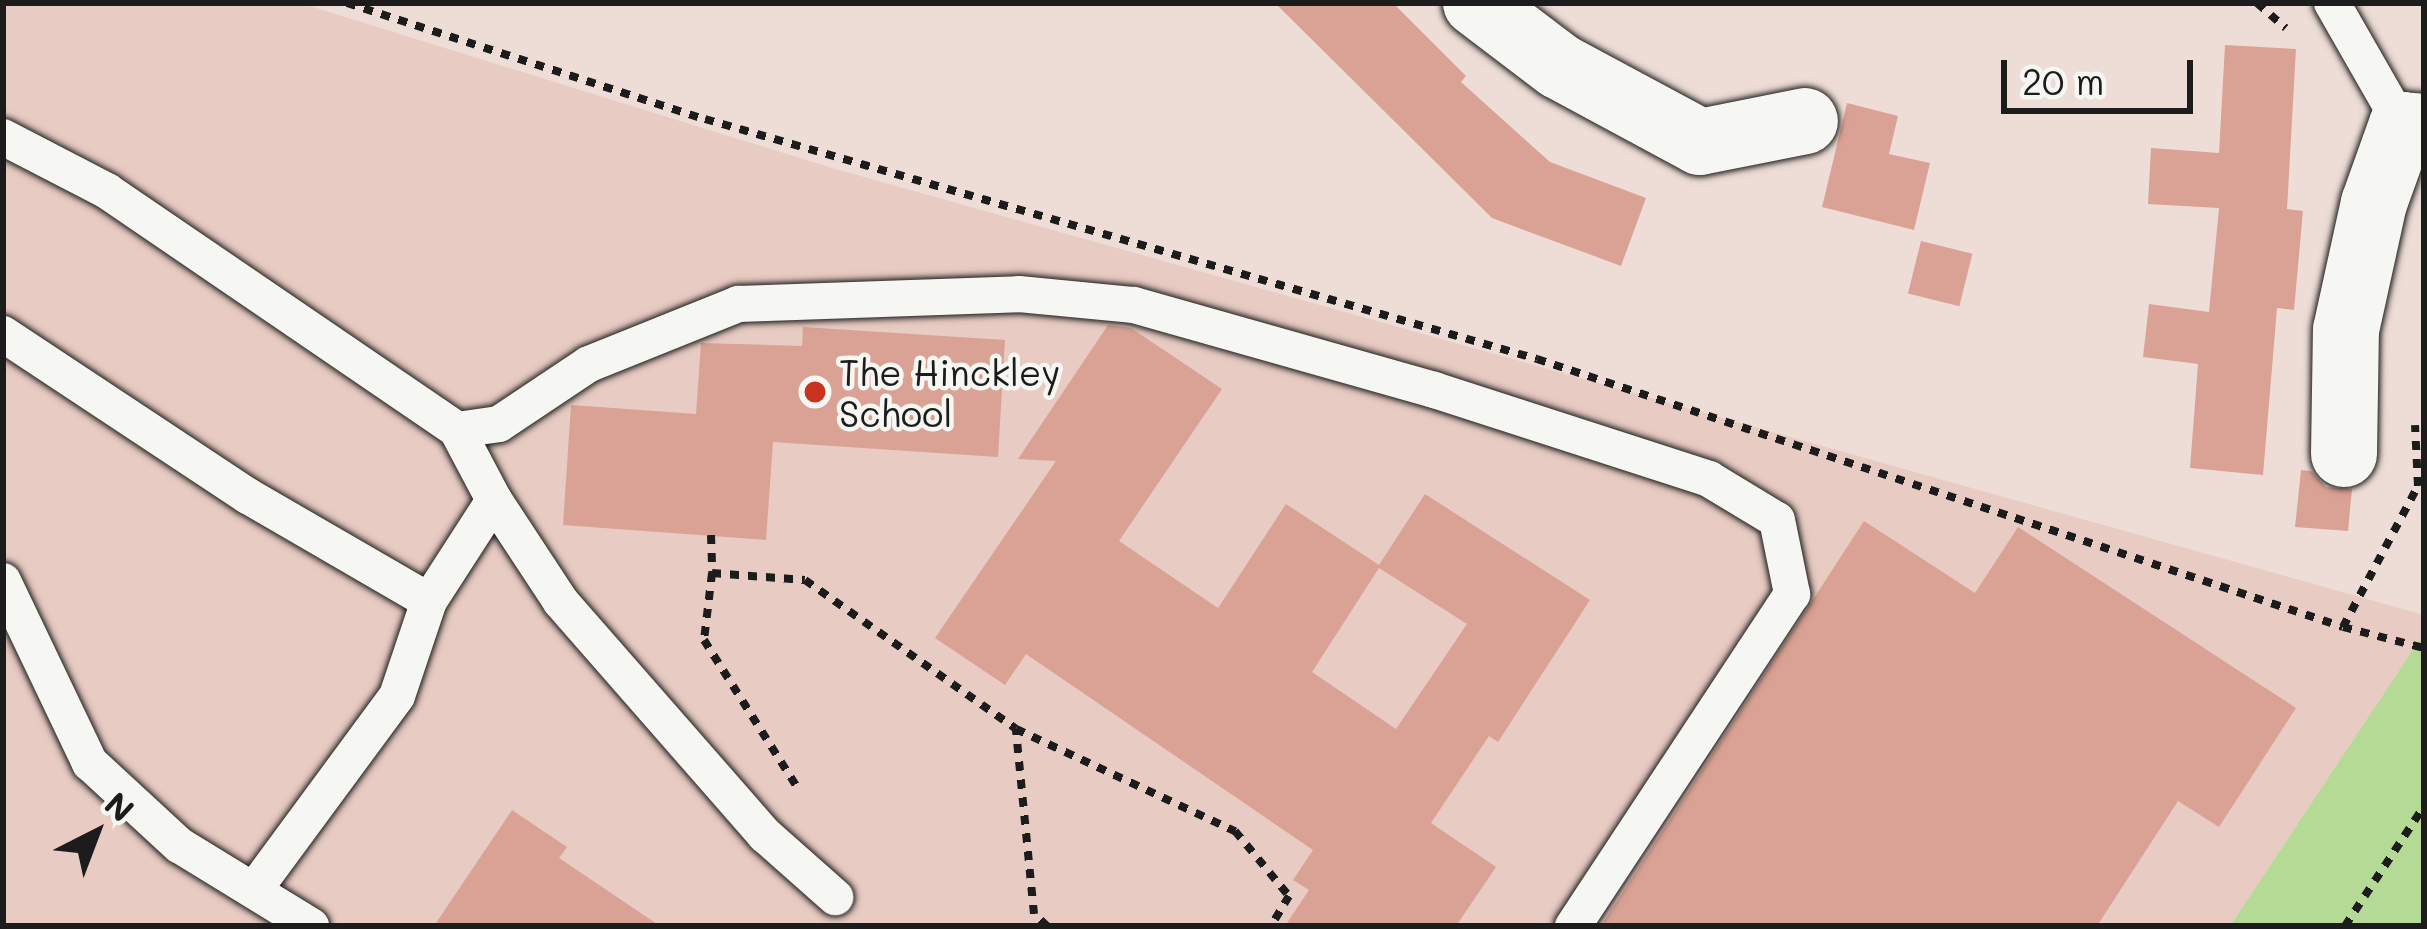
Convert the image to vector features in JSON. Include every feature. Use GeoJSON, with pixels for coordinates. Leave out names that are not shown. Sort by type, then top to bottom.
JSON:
{"type":"FeatureCollection","features":[{"type":"Feature","properties":{"kind":"street"},"geometry":{"type":"LineString","coordinates":[[1476,3],[1559,66],[1700,142],[1805,121]]}},
{"type":"Feature","properties":{"kind":"street"},"geometry":{"type":"LineString","coordinates":[[2344,454],[2346,330],[2374,203],[2413,126]]}},
{"type":"Feature","properties":{"kind":"lane"},"geometry":{"type":"LineString","coordinates":[[2332,3],[2413,126]]}},
{"type":"Feature","properties":{"kind":"lane"},"geometry":{"type":"LineString","coordinates":[[3,137],[107,190],[458,430],[494,500],[561,602],[765,835],[835,897]]}},
{"type":"Feature","properties":{"kind":"lane"},"geometry":{"type":"LineString","coordinates":[[458,430],[499,424],[589,364],[738,304],[1019,294],[1134,305],[1434,390],[1709,479],[1777,520],[1792,594],[1573,926]]}},
{"type":"Feature","properties":{"kind":"lane"},"geometry":{"type":"LineString","coordinates":[[3,334],[248,496],[429,601]]}},
{"type":"Feature","properties":{"kind":"lane"},"geometry":{"type":"LineString","coordinates":[[254,890],[397,696],[429,601],[494,500]]}},
{"type":"Feature","properties":{"kind":"lane"},"geometry":{"type":"LineString","coordinates":[[3,581],[90,763],[179,845],[311,926]]}},
{"type":"Feature","properties":{"kind":"path"},"geometry":{"type":"LineString","coordinates":[[710,536],[712,573],[704,640],[804,798]]}},
{"type":"Feature","properties":{"kind":"path"},"geometry":{"type":"LineString","coordinates":[[712,573],[805,580],[1016,729],[1235,831],[1289,896],[1271,926]]}},
{"type":"Feature","properties":{"kind":"path"},"geometry":{"type":"LineString","coordinates":[[1016,729],[1034,914],[1047,926]]}},
{"type":"Feature","properties":{"kind":"path"},"geometry":{"type":"LineString","coordinates":[[2344,926],[2424,806]]}},
{"type":"Feature","properties":{"kind":"shaded area","name":"The Hinckley School"},"geometry":{"type":"Polygon","coordinates":[[[3,3],[300,3],[832,168],[2424,615],[2424,633],[2230,926],[3,926],[3,3]]]}},
{"type":"Feature","properties":{"kind":"green space"},"geometry":{"type":"Polygon","coordinates":[[[2424,633],[2424,926],[2230,926],[2424,633]]]}},
{"type":"Feature","properties":{"kind":"building"},"geometry":{"type":"Polygon","coordinates":[[[1275,3],[1393,3],[1466,76],[1461,82],[1550,162],[1646,198],[1621,266],[1492,218],[1275,3]]]}},
{"type":"Feature","properties":{"kind":"building"},"geometry":{"type":"Polygon","coordinates":[[[2225,45],[2296,49],[2287,209],[2303,211],[2294,310],[2277,308],[2263,475],[2190,468],[2198,364],[2143,357],[2149,304],[2209,312],[2219,208],[2148,204],[2151,148],[2219,153],[2225,45]]]}},
{"type":"Feature","properties":{"kind":"building"},"geometry":{"type":"Polygon","coordinates":[[[1847,103],[1898,116],[1889,154],[1930,163],[1914,230],[1822,207],[1847,103]]]}},
{"type":"Feature","properties":{"kind":"building"},"geometry":{"type":"Polygon","coordinates":[[[1921,241],[1972,254],[1959,306],[1908,293],[1921,241]]]}},
{"type":"Feature","properties":{"kind":"building"},"geometry":{"type":"Polygon","coordinates":[[[1108,325],[1131,328],[1222,389],[1119,541],[1218,608],[1286,504],[1379,565],[1425,494],[1590,600],[1498,742],[1489,736],[1431,823],[1496,867],[1456,926],[1285,926],[1309,890],[1293,880],[1313,850],[1026,654],[1005,685],[935,638],[1056,461],[1018,459],[1108,325]],[[1379,568],[1312,672],[1396,729],[1467,624],[1379,568]]]}},
{"type":"Feature","properties":{"kind":"building"},"geometry":{"type":"Polygon","coordinates":[[[803,327],[1005,340],[998,457],[773,442],[766,540],[563,525],[571,405],[696,414],[701,343],[802,346],[803,327]]]}},
{"type":"Feature","properties":{"kind":"building"},"geometry":{"type":"Polygon","coordinates":[[[2301,470],[2311,471],[2326,487],[2352,489],[2348,531],[2295,527],[2301,470]]]}},
{"type":"Feature","properties":{"kind":"building"},"geometry":{"type":"Polygon","coordinates":[[[1864,521],[1975,593],[2018,527],[2296,708],[2219,827],[2178,801],[2097,926],[1601,926],[1864,521]]]}},
{"type":"Feature","properties":{"kind":"building"},"geometry":{"type":"Polygon","coordinates":[[[512,810],[567,847],[559,858],[660,926],[434,926],[512,810]]]}},
{"type":"Feature","properties":{"kind":"place","name":"The Hinckley School"},"geometry":{"type":"Point","coordinates":[815,392]}}]}
